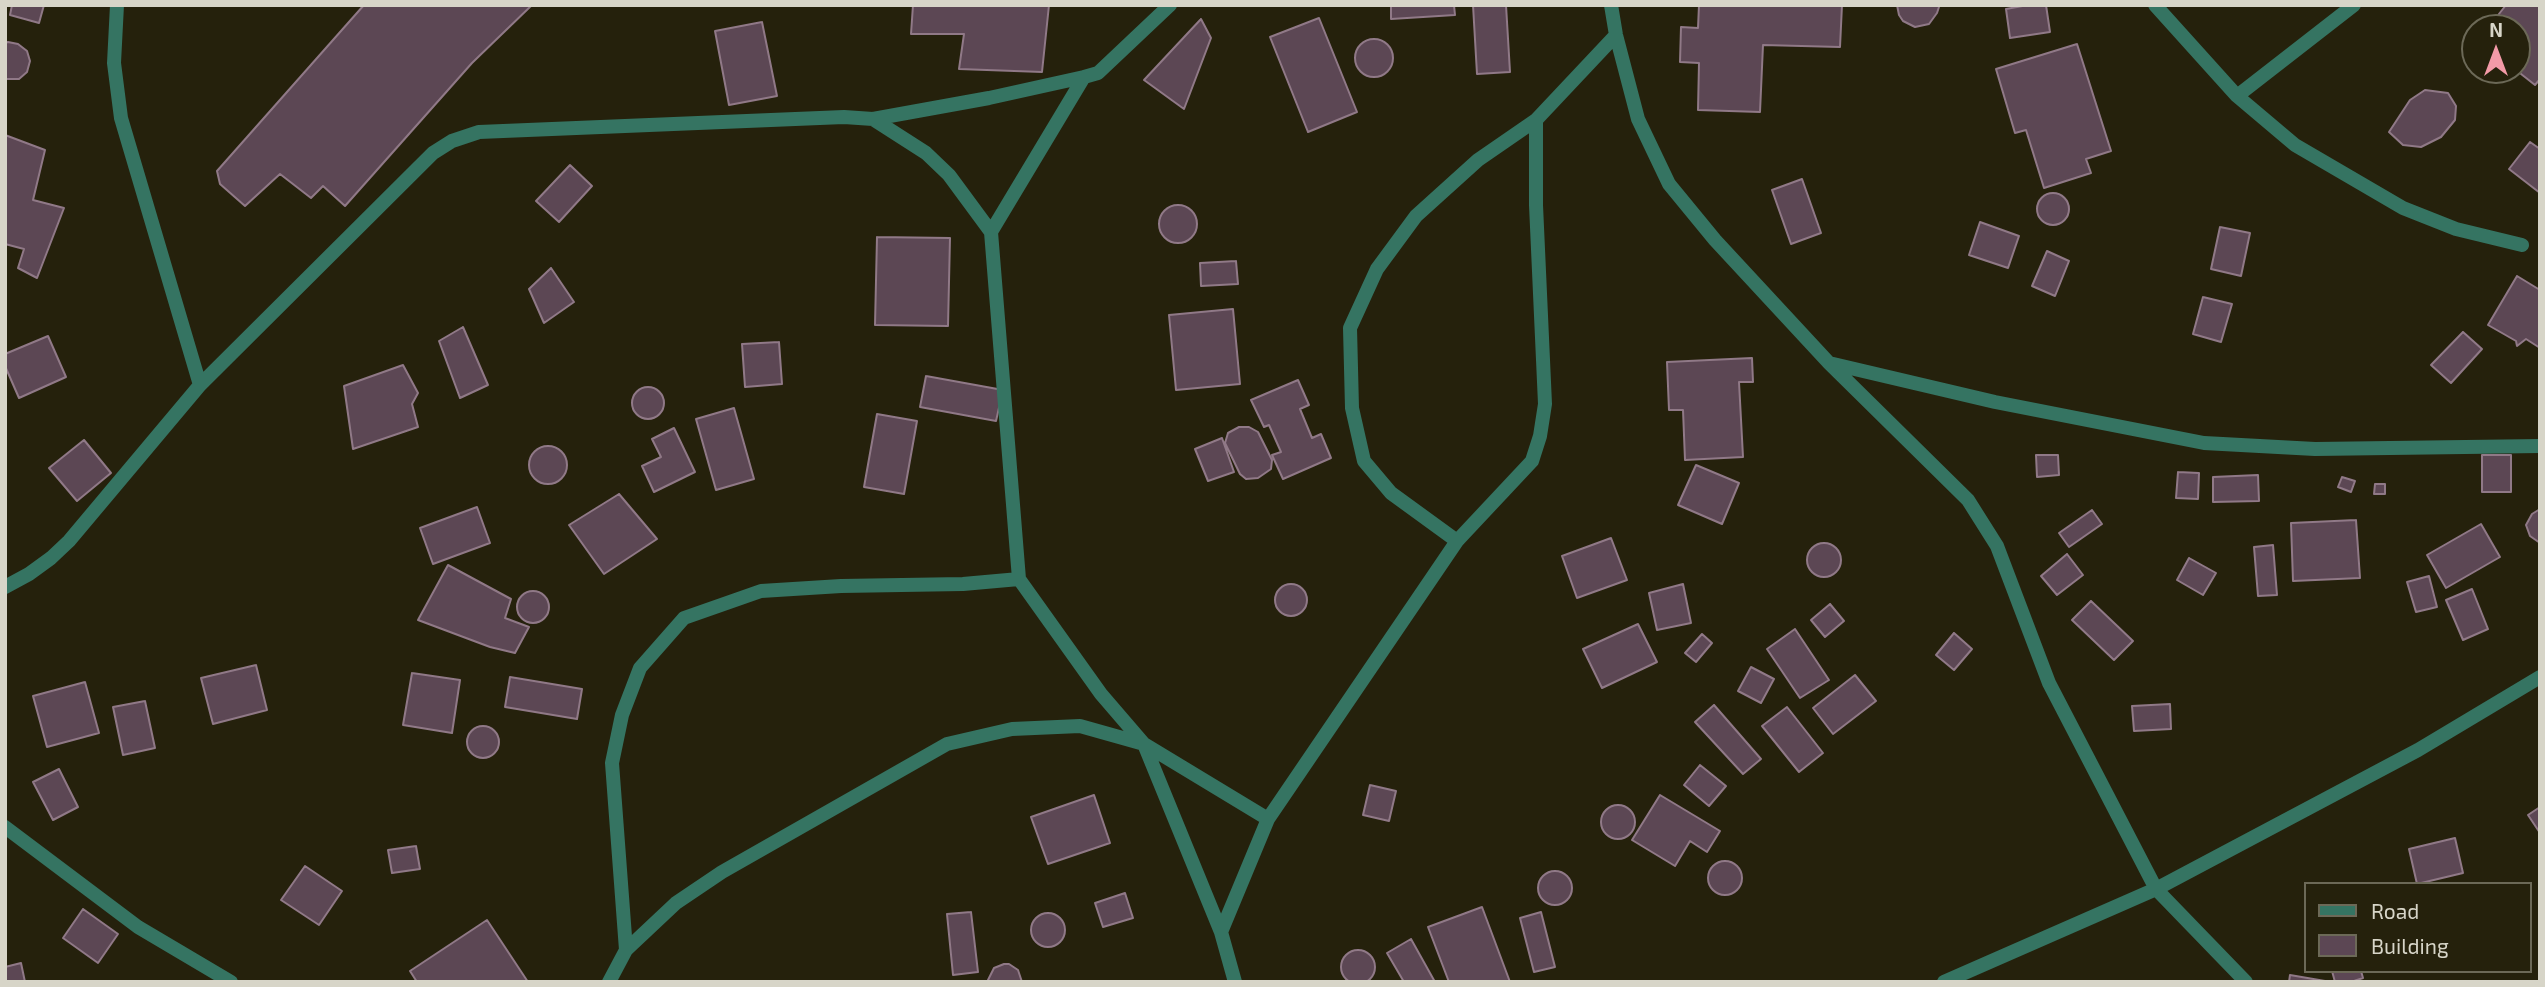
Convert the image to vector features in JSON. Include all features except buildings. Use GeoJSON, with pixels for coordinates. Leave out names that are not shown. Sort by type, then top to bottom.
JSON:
{"type":"FeatureCollection","features":[{"type":"Feature","properties":{"kind":"street"},"geometry":{"type":"LineString","coordinates":[[117,5],[114,63],[121,118],[200,385]]}},
{"type":"Feature","properties":{"kind":"street"},"geometry":{"type":"LineString","coordinates":[[5,587],[40,566],[69,541],[200,385],[433,153],[452,141],[479,132],[844,117],[873,119],[989,98],[1098,73],[1170,5]]}},
{"type":"Feature","properties":{"kind":"street"},"geometry":{"type":"LineString","coordinates":[[1611,5],[1638,119],[1669,184],[1715,240],[1829,363],[1968,500],[1997,546],[2049,683],[2156,889],[2246,982]]}},
{"type":"Feature","properties":{"kind":"street"},"geometry":{"type":"LineString","coordinates":[[2155,5],[2237,96],[2295,145],[2403,208],[2456,229],[2522,245]]}},
{"type":"Feature","properties":{"kind":"street"},"geometry":{"type":"LineString","coordinates":[[2237,96],[2354,5]]}},
{"type":"Feature","properties":{"kind":"street"},"geometry":{"type":"LineString","coordinates":[[1457,541],[1391,493],[1364,461],[1352,408],[1350,328],[1377,269],[1416,216],[1478,160],[1536,120],[1616,35]]}},
{"type":"Feature","properties":{"kind":"street"},"geometry":{"type":"LineString","coordinates":[[991,232],[1084,77]]}},
{"type":"Feature","properties":{"kind":"street"},"geometry":{"type":"LineString","coordinates":[[873,119],[926,153],[949,175],[991,232],[1019,579],[1101,694],[1144,744],[1221,932],[1235,982]]}},
{"type":"Feature","properties":{"kind":"street"},"geometry":{"type":"LineString","coordinates":[[1221,932],[1268,819],[1457,541],[1532,461],[1540,436],[1545,404],[1536,205],[1536,120]]}},
{"type":"Feature","properties":{"kind":"street"},"geometry":{"type":"LineString","coordinates":[[1829,363],[1995,402],[2204,443],[2315,449],[2540,446]]}},
{"type":"Feature","properties":{"kind":"street"},"geometry":{"type":"LineString","coordinates":[[626,950],[612,763],[622,715],[640,668],[684,618],[761,591],[841,586],[963,584],[1019,579]]}},
{"type":"Feature","properties":{"kind":"street"},"geometry":{"type":"LineString","coordinates":[[1944,982],[2156,889],[2418,750],[2540,677]]}},
{"type":"Feature","properties":{"kind":"street"},"geometry":{"type":"LineString","coordinates":[[609,982],[626,950],[676,903],[722,872],[947,744],[1012,729],[1080,726],[1144,744],[1268,819]]}},
{"type":"Feature","properties":{"kind":"street"},"geometry":{"type":"LineString","coordinates":[[5,827],[138,927],[231,982]]}}]}
